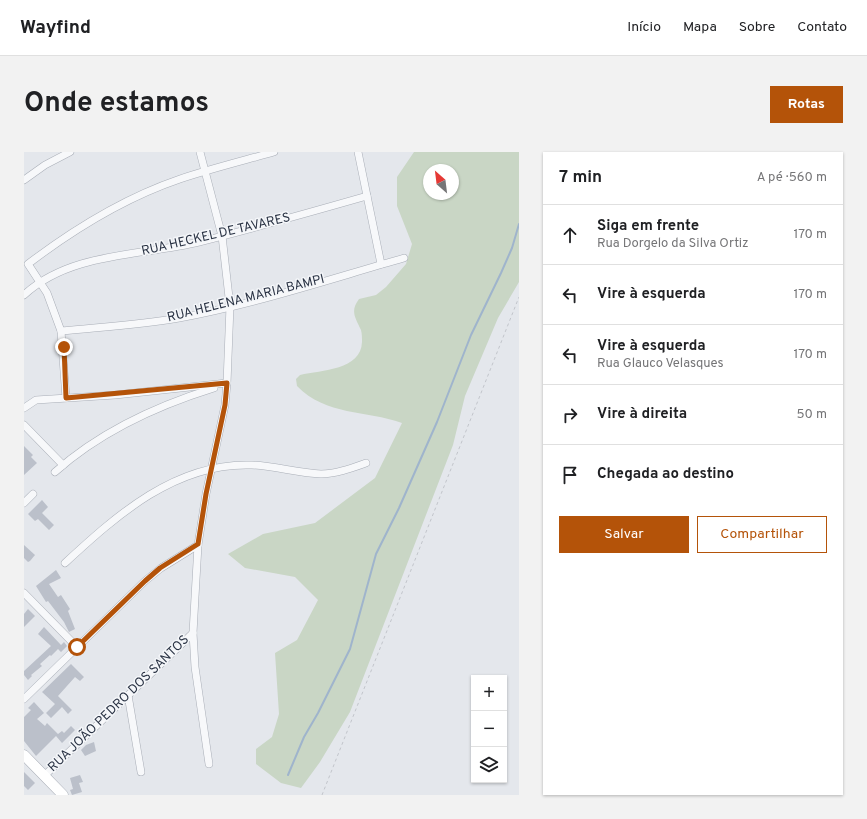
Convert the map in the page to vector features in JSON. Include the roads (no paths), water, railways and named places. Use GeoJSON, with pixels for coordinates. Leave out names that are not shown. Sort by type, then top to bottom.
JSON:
{"type":"FeatureCollection","features":[{"type":"Feature","properties":{"kind":"street"},"geometry":{"type":"LineString","coordinates":[[24,180],[45,165],[70,152]]}},
{"type":"Feature","properties":{"kind":"street"},"geometry":{"type":"LineString","coordinates":[[200,152],[222,236],[230,306],[227,383],[198,544],[193,633],[195,667],[209,764]]}},
{"type":"Feature","properties":{"kind":"street"},"geometry":{"type":"LineString","coordinates":[[66,398],[61,330],[53,304],[28,264],[90,222],[118,206],[149,192],[205,172],[274,152]]}},
{"type":"Feature","properties":{"kind":"street"},"geometry":{"type":"LineString","coordinates":[[358,152],[381,264]]}},
{"type":"Feature","properties":{"kind":"street","name":"RUA HECKEL DE TAVARES"},"geometry":{"type":"LineString","coordinates":[[24,295],[40,281],[70,268],[93,261],[157,251],[222,236],[367,196]]}},
{"type":"Feature","properties":{"kind":"street","name":"RUA HELENA MARIA BAMPI"},"geometry":{"type":"LineString","coordinates":[[61,330],[161,321],[230,306],[404,258]]}},
{"type":"Feature","properties":{"kind":"street"},"geometry":{"type":"LineString","coordinates":[[24,408],[36,400],[227,383]]}},
{"type":"Feature","properties":{"kind":"street"},"geometry":{"type":"LineString","coordinates":[[55,472],[110,432],[134,419],[193,394],[227,383]]}},
{"type":"Feature","properties":{"kind":"street"},"geometry":{"type":"LineString","coordinates":[[24,425],[63,466]]}},
{"type":"Feature","properties":{"kind":"street"},"geometry":{"type":"LineString","coordinates":[[65,563],[106,525],[137,503],[170,483],[211,469],[250,465],[323,474],[339,472],[366,463]]}},
{"type":"Feature","properties":{"kind":"street"},"geometry":{"type":"LineString","coordinates":[[24,503],[33,494]]}},
{"type":"Feature","properties":{"kind":"street"},"geometry":{"type":"LineString","coordinates":[[24,699],[145,581],[160,568],[198,544]]}},
{"type":"Feature","properties":{"kind":"street"},"geometry":{"type":"LineString","coordinates":[[26,598],[77,647]]}},
{"type":"Feature","properties":{"kind":"street","name":"RUA JOÃO PEDRO DOS SANTOS"},"geometry":{"type":"LineString","coordinates":[[44,776],[193,633]]}},
{"type":"Feature","properties":{"kind":"street"},"geometry":{"type":"LineString","coordinates":[[128,695],[142,772]]}},
{"type":"Feature","properties":{"kind":"street"},"geometry":{"type":"LineString","coordinates":[[24,755],[63,795]]}},
{"type":"Feature","properties":{"kind":"waterway"},"geometry":{"type":"LineString","coordinates":[[288,775],[304,737],[318,713],[350,649],[376,554],[399,508],[437,422],[471,335],[512,248],[519,224]]}}]}
